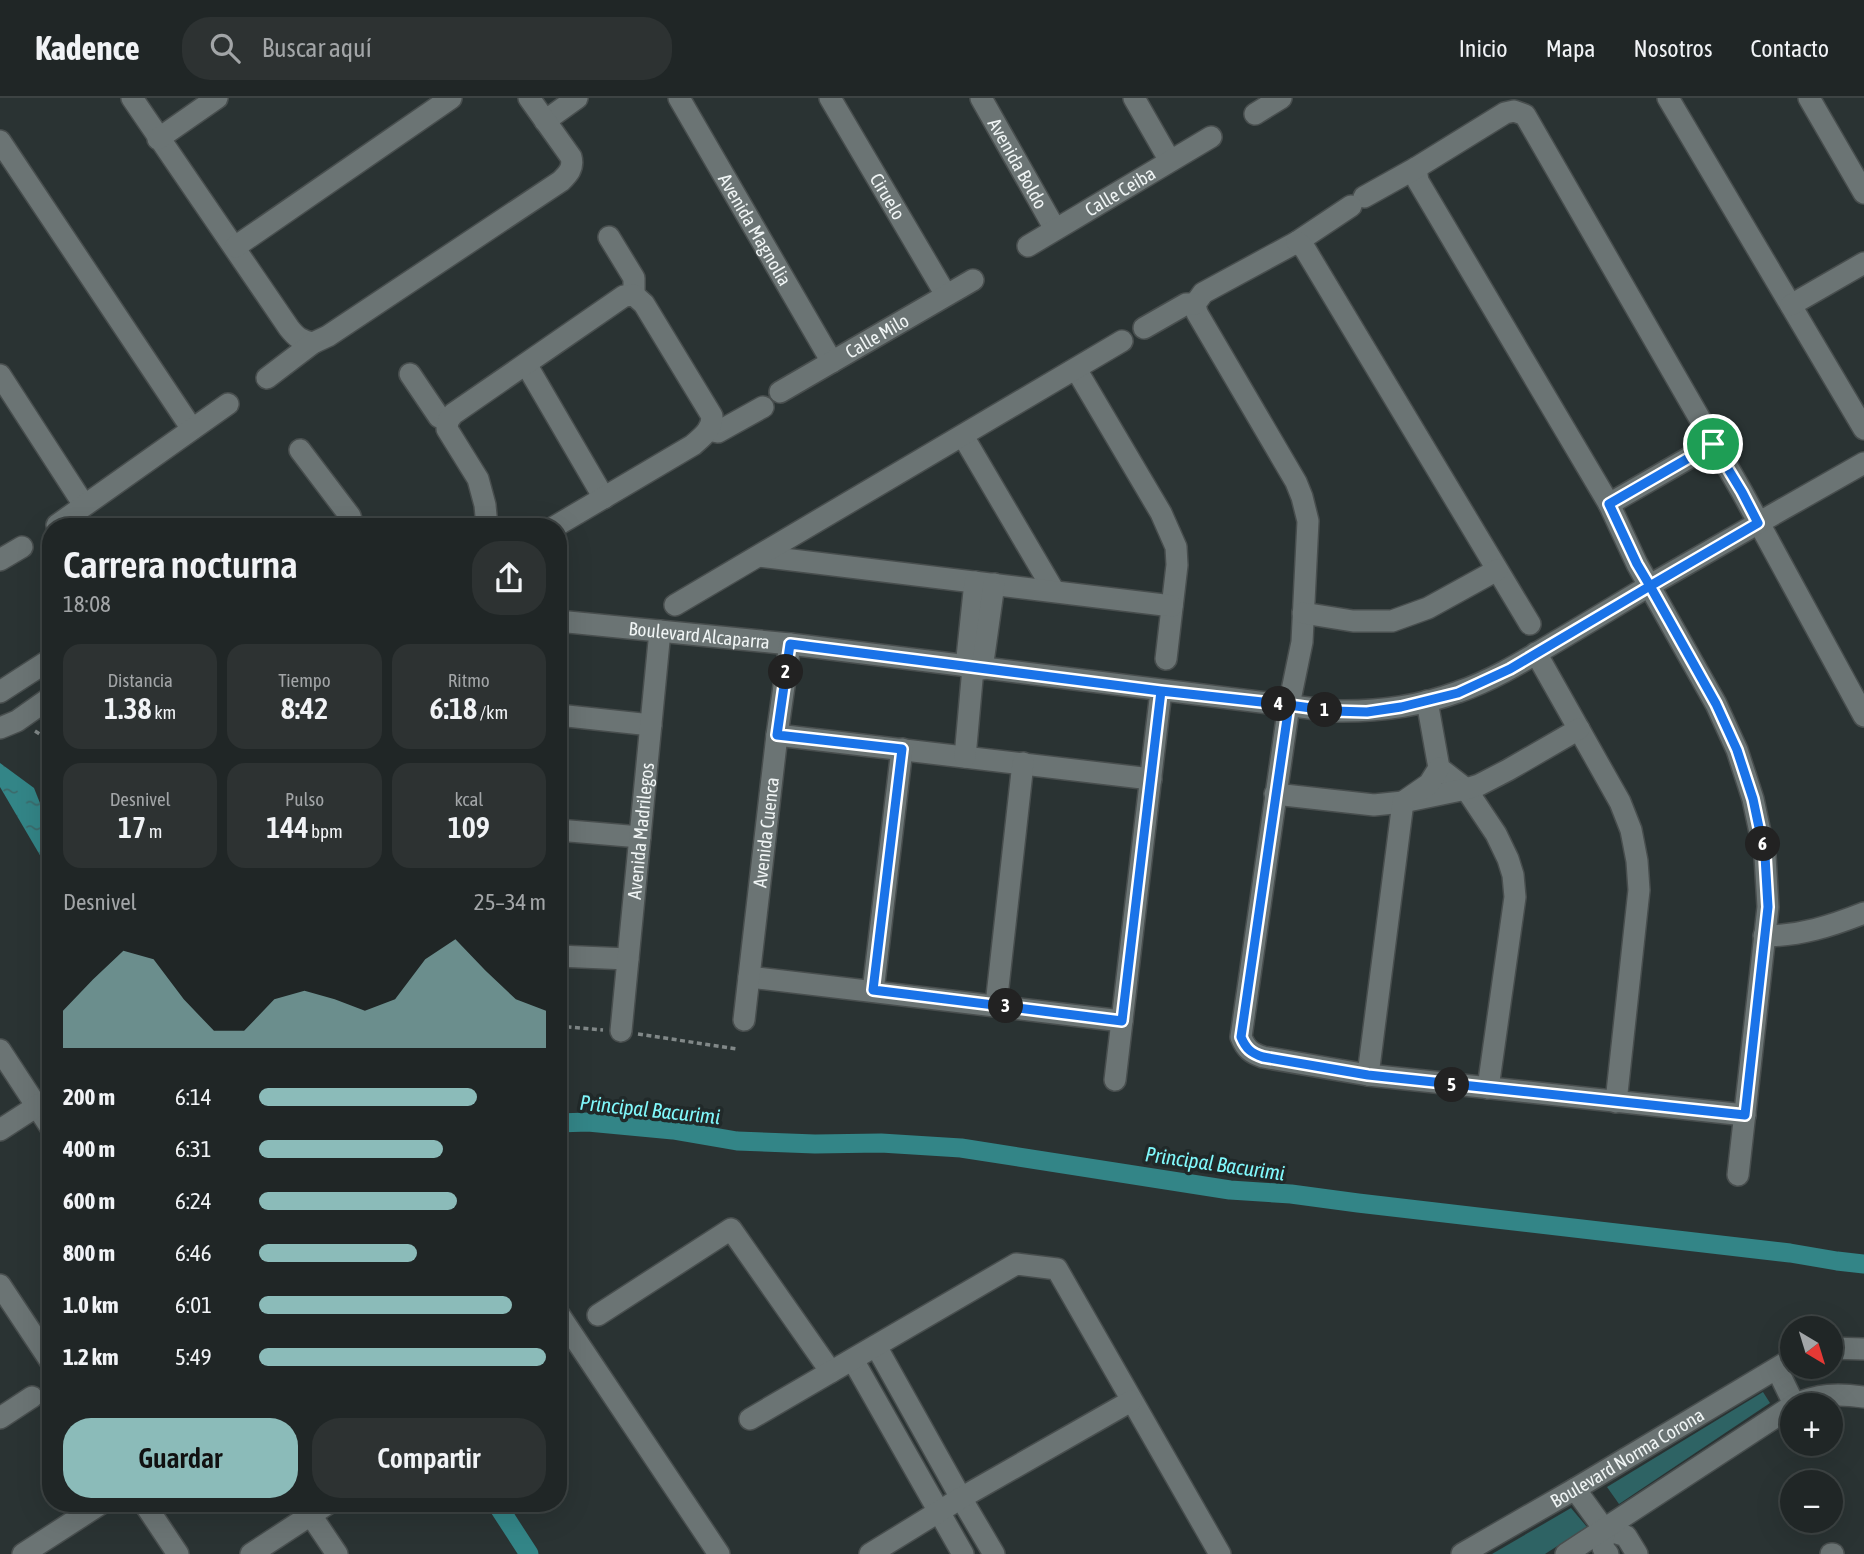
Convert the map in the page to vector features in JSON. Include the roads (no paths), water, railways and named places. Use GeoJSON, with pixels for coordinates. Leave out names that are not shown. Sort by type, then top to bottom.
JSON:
{"type":"FeatureCollection","features":[{"type":"Feature","properties":{"kind":"street"},"geometry":{"type":"LineString","coordinates":[[132,98],[296,337],[313,343]]}},
{"type":"Feature","properties":{"kind":"street"},"geometry":{"type":"LineString","coordinates":[[158,139],[217,98]]}},
{"type":"Feature","properties":{"kind":"street"},"geometry":{"type":"LineString","coordinates":[[235,247],[451,98]]}},
{"type":"Feature","properties":{"kind":"street"},"geometry":{"type":"LineString","coordinates":[[267,378],[313,343],[328,336],[568,174],[572,167],[571,157],[529,98]]}},
{"type":"Feature","properties":{"kind":"street"},"geometry":{"type":"LineString","coordinates":[[545,121],[577,98]]}},
{"type":"Feature","properties":{"kind":"street","name":"Avenida Magnolia"},"geometry":{"type":"LineString","coordinates":[[679,98],[832,362]]}},
{"type":"Feature","properties":{"kind":"street","name":"Ciruelo"},"geometry":{"type":"LineString","coordinates":[[830,98],[946,295]]}},
{"type":"Feature","properties":{"kind":"street","name":"Avenida Boldo"},"geometry":{"type":"LineString","coordinates":[[981,98],[1055,229]]}},
{"type":"Feature","properties":{"kind":"street"},"geometry":{"type":"LineString","coordinates":[[1134,98],[1170,161]]}},
{"type":"Feature","properties":{"kind":"street"},"geometry":{"type":"LineString","coordinates":[[1255,114],[1281,98]]}},
{"type":"Feature","properties":{"kind":"street"},"geometry":{"type":"LineString","coordinates":[[1668,98],[1864,429]]}},
{"type":"Feature","properties":{"kind":"street"},"geometry":{"type":"LineString","coordinates":[[1810,98],[1864,193]]}},
{"type":"Feature","properties":{"kind":"street"},"geometry":{"type":"LineString","coordinates":[[1745,1115],[1368,1075],[1263,1057],[1253,1054],[1245,1047],[1241,1037],[1275,794],[1302,642],[1308,522],[1296,482],[1197,313],[1195,304],[1203,293],[1297,242],[1358,201],[1521,104],[1742,492],[1864,716]]}},
{"type":"Feature","properties":{"kind":"street","name":"Calle Ceiba"},"geometry":{"type":"LineString","coordinates":[[1028,246],[1211,137]]}},
{"type":"Feature","properties":{"kind":"street"},"geometry":{"type":"LineString","coordinates":[[0,141],[192,429]]}},
{"type":"Feature","properties":{"kind":"street"},"geometry":{"type":"LineString","coordinates":[[1416,168],[1418,181],[1609,504],[1637,564],[1716,704],[1737,750],[1753,799],[1765,856],[1768,907],[1738,1175]]}},
{"type":"Feature","properties":{"kind":"street"},"geometry":{"type":"LineString","coordinates":[[609,237],[634,278],[634,295]]}},
{"type":"Feature","properties":{"kind":"street"},"geometry":{"type":"LineString","coordinates":[[1297,242],[1305,249],[1530,624]]}},
{"type":"Feature","properties":{"kind":"street"},"geometry":{"type":"LineString","coordinates":[[1791,305],[1864,263]]}},
{"type":"Feature","properties":{"kind":"street","name":"Calle Milo"},"geometry":{"type":"LineString","coordinates":[[780,392],[973,280]]}},
{"type":"Feature","properties":{"kind":"street"},"geometry":{"type":"LineString","coordinates":[[486,518],[478,479],[447,429],[448,421],[453,414],[624,296],[634,295],[644,304],[712,416],[712,424],[693,445],[567,519]]}},
{"type":"Feature","properties":{"kind":"street"},"geometry":{"type":"LineString","coordinates":[[1144,328],[1186,304],[1195,304]]}},
{"type":"Feature","properties":{"kind":"street"},"geometry":{"type":"LineString","coordinates":[[675,605],[1122,341]]}},
{"type":"Feature","properties":{"kind":"street"},"geometry":{"type":"LineString","coordinates":[[526,365],[604,498]]}},
{"type":"Feature","properties":{"kind":"street"},"geometry":{"type":"LineString","coordinates":[[1076,369],[1161,513],[1175,547],[1177,565],[1166,659]]}},
{"type":"Feature","properties":{"kind":"street"},"geometry":{"type":"LineString","coordinates":[[410,374],[439,417],[448,421]]}},
{"type":"Feature","properties":{"kind":"street"},"geometry":{"type":"LineString","coordinates":[[0,375],[84,505]]}},
{"type":"Feature","properties":{"kind":"street"},"geometry":{"type":"LineString","coordinates":[[66,518],[228,404]]}},
{"type":"Feature","properties":{"kind":"street"},"geometry":{"type":"LineString","coordinates":[[708,430],[718,432],[763,407]]}},
{"type":"Feature","properties":{"kind":"street"},"geometry":{"type":"LineString","coordinates":[[963,436],[1054,591]]}},
{"type":"Feature","properties":{"kind":"street"},"geometry":{"type":"LineString","coordinates":[[1609,504],[1713,444]]}},
{"type":"Feature","properties":{"kind":"street"},"geometry":{"type":"LineString","coordinates":[[300,450],[351,518]]}},
{"type":"Feature","properties":{"kind":"street","name":"Boulevard Alcaparra"},"geometry":{"type":"LineString","coordinates":[[567,622],[790,644],[1161,691],[1333,711],[1367,712],[1427,701],[1458,693],[1484,682],[1864,463]]}},
{"type":"Feature","properties":{"kind":"street"},"geometry":{"type":"LineString","coordinates":[[0,560],[22,547]]}},
{"type":"Feature","properties":{"kind":"street"},"geometry":{"type":"LineString","coordinates":[[759,556],[1172,606]]}},
{"type":"Feature","properties":{"kind":"street"},"geometry":{"type":"LineString","coordinates":[[1303,613],[1353,621],[1392,621],[1428,608],[1497,570]]}},
{"type":"Feature","properties":{"kind":"street"},"geometry":{"type":"LineString","coordinates":[[965,757],[973,668],[985,583]]}},
{"type":"Feature","properties":{"kind":"street","name":"Avenida Madrilegos"},"geometry":{"type":"LineString","coordinates":[[621,1031],[660,631]]}},
{"type":"Feature","properties":{"kind":"street","name":"Avenida Cuenca"},"geometry":{"type":"LineString","coordinates":[[744,1020],[790,644]]}},
{"type":"Feature","properties":{"kind":"street"},"geometry":{"type":"LineString","coordinates":[[1536,653],[1620,802],[1631,830],[1637,861],[1639,890],[1616,1102]]}},
{"type":"Feature","properties":{"kind":"street"},"geometry":{"type":"LineString","coordinates":[[0,692],[42,665]]}},
{"type":"Feature","properties":{"kind":"street"},"geometry":{"type":"LineString","coordinates":[[1115,1080],[1161,691]]}},
{"type":"Feature","properties":{"kind":"street"},"geometry":{"type":"LineString","coordinates":[[1427,701],[1439,768],[1466,789],[1496,834],[1513,875],[1515,898],[1488,1088]]}},
{"type":"Feature","properties":{"kind":"street"},"geometry":{"type":"LineString","coordinates":[[6,720],[42,702]]}},
{"type":"Feature","properties":{"kind":"street"},"geometry":{"type":"LineString","coordinates":[[567,716],[651,725]]}},
{"type":"Feature","properties":{"kind":"street"},"geometry":{"type":"LineString","coordinates":[[1275,794],[1374,805],[1466,789],[1508,770],[1578,729]]}},
{"type":"Feature","properties":{"kind":"street"},"geometry":{"type":"LineString","coordinates":[[777,735],[1151,779]]}},
{"type":"Feature","properties":{"kind":"street"},"geometry":{"type":"LineString","coordinates":[[873,990],[902,749]]}},
{"type":"Feature","properties":{"kind":"street"},"geometry":{"type":"LineString","coordinates":[[996,1004],[1023,764]]}},
{"type":"Feature","properties":{"kind":"street"},"geometry":{"type":"LineString","coordinates":[[1368,1075],[1403,802],[1429,784],[1439,768]]}},
{"type":"Feature","properties":{"kind":"street"},"geometry":{"type":"LineString","coordinates":[[567,831],[640,837]]}},
{"type":"Feature","properties":{"kind":"street"},"geometry":{"type":"LineString","coordinates":[[1764,936],[1811,932],[1864,913]]}},
{"type":"Feature","properties":{"kind":"street"},"geometry":{"type":"LineString","coordinates":[[567,956],[628,959]]}},
{"type":"Feature","properties":{"kind":"street"},"geometry":{"type":"LineString","coordinates":[[749,977],[996,1004],[1122,1021]]}},
{"type":"Feature","properties":{"kind":"street"},"geometry":{"type":"LineString","coordinates":[[0,1050],[42,1100]]}},
{"type":"Feature","properties":{"kind":"street"},"geometry":{"type":"LineString","coordinates":[[0,1130],[42,1103]]}},
{"type":"Feature","properties":{"kind":"street"},"geometry":{"type":"LineString","coordinates":[[598,1315],[731,1228],[831,1372]]}},
{"type":"Feature","properties":{"kind":"street"},"geometry":{"type":"LineString","coordinates":[[750,1419],[1016,1264],[1057,1269],[1219,1554]]}},
{"type":"Feature","properties":{"kind":"street"},"geometry":{"type":"LineString","coordinates":[[0,1285],[42,1348]]}},
{"type":"Feature","properties":{"kind":"street"},"geometry":{"type":"LineString","coordinates":[[567,1326],[719,1554]]}},
{"type":"Feature","properties":{"kind":"street"},"geometry":{"type":"LineString","coordinates":[[876,1346],[995,1554]]}},
{"type":"Feature","properties":{"kind":"street"},"geometry":{"type":"LineString","coordinates":[[1843,1348],[1864,1349]]}},
{"type":"Feature","properties":{"kind":"street"},"geometry":{"type":"LineString","coordinates":[[853,1360],[963,1554]]}},
{"type":"Feature","properties":{"kind":"street","name":"Boulevard Norma Corona"},"geometry":{"type":"LineString","coordinates":[[1462,1554],[1780,1366]]}},
{"type":"Feature","properties":{"kind":"street"},"geometry":{"type":"LineString","coordinates":[[1843,1394],[1864,1397]]}},
{"type":"Feature","properties":{"kind":"street"},"geometry":{"type":"LineString","coordinates":[[0,1418],[32,1397]]}},
{"type":"Feature","properties":{"kind":"street"},"geometry":{"type":"LineString","coordinates":[[870,1554],[961,1498],[1131,1401]]}},
{"type":"Feature","properties":{"kind":"street"},"geometry":{"type":"LineString","coordinates":[[1566,1554],[1780,1414]]}},
{"type":"Feature","properties":{"kind":"street"},"geometry":{"type":"LineString","coordinates":[[1575,1489],[1604,1529],[1604,1548],[1608,1554]]}},
{"type":"Feature","properties":{"kind":"street"},"geometry":{"type":"LineString","coordinates":[[23,1554],[88,1512]]}},
{"type":"Feature","properties":{"kind":"street"},"geometry":{"type":"LineString","coordinates":[[150,1512],[178,1554]]}},
{"type":"Feature","properties":{"kind":"street"},"geometry":{"type":"LineString","coordinates":[[251,1554],[307,1512]]}},
{"type":"Feature","properties":{"kind":"street"},"geometry":{"type":"LineString","coordinates":[[316,1512],[337,1554]]}},
{"type":"Feature","properties":{"kind":"street"},"geometry":{"type":"LineString","coordinates":[[1604,1529],[1626,1536],[1637,1554]]}},
{"type":"Feature","properties":{"kind":"water"},"geometry":{"type":"Polygon","coordinates":[[[0,763],[34,788],[42,808],[42,859],[0,787],[0,763]]]}},
{"type":"Feature","properties":{"kind":"waterway","name":"Principal Bacurimi"},"geometry":{"type":"LineString","coordinates":[[567,1123],[588,1122],[673,1130],[737,1141],[881,1143],[961,1148],[1230,1190],[1291,1194],[1864,1264]]}},
{"type":"Feature","properties":{"kind":"waterway"},"geometry":{"type":"LineString","coordinates":[[502,1512],[529,1554]]}}]}
